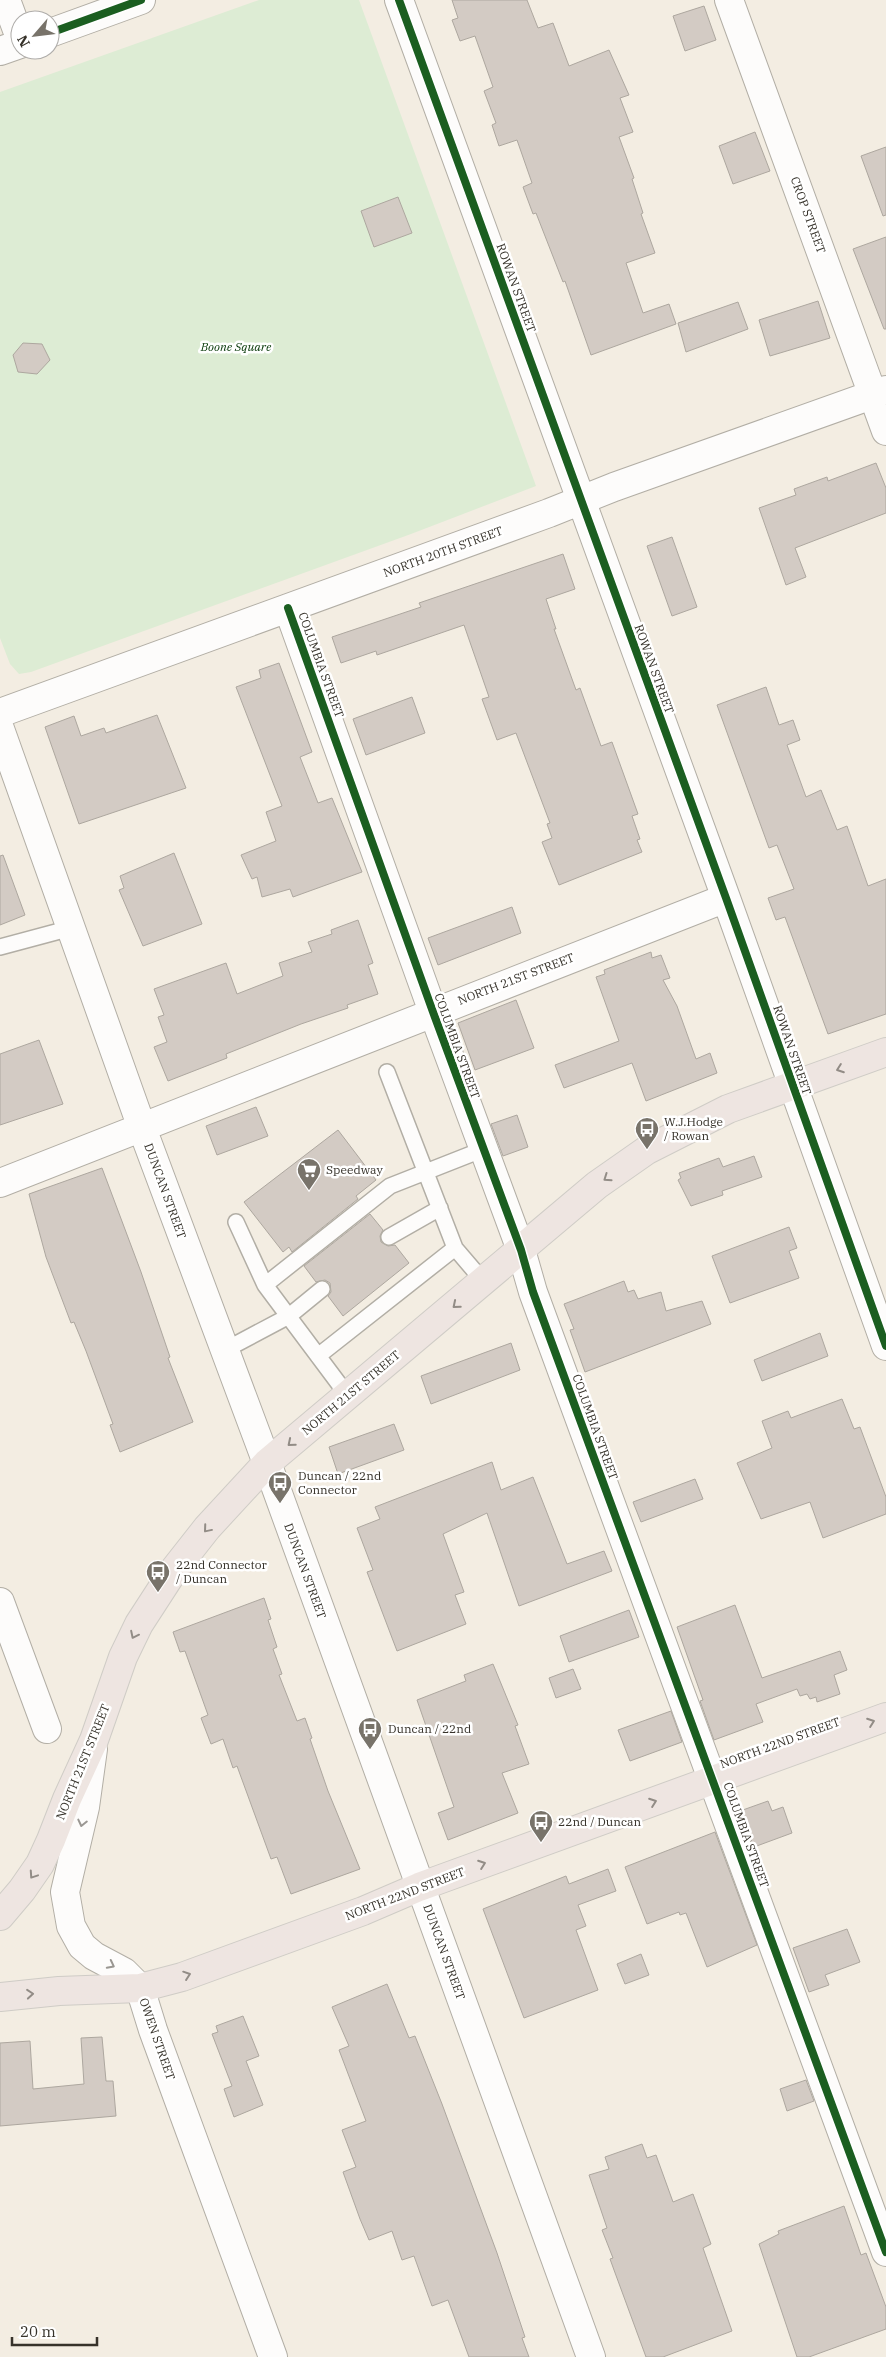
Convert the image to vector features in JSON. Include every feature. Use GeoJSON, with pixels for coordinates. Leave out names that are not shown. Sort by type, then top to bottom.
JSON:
{"type":"FeatureCollection","features":[{"type":"Feature","properties":{"kind":"main road","name":"NORTH 21ST STREET"},"geometry":{"type":"LineString","coordinates":[[0,1916],[22,1890],[40,1864],[94,1740],[123,1657],[154,1600],[174,1570],[207,1528],[267,1463],[522,1250],[547,1226],[597,1185],[647,1150],[728,1109],[886,1052]]}},
{"type":"Feature","properties":{"kind":"main road","name":"NORTH 22ND STREET"},"geometry":{"type":"LineString","coordinates":[[0,1997],[59,1991],[140,1988],[191,1974],[363,1910],[419,1887],[886,1717]]}},
{"type":"Feature","properties":{"kind":"street"},"geometry":{"type":"LineString","coordinates":[[60,29],[141,0]]}},
{"type":"Feature","properties":{"kind":"street","name":"ROWAN STREET"},"geometry":{"type":"LineString","coordinates":[[399,0],[726,898],[886,1346]]}},
{"type":"Feature","properties":{"kind":"street","name":"CROP STREET"},"geometry":{"type":"LineString","coordinates":[[730,0],[879,392],[886,431]]}},
{"type":"Feature","properties":{"kind":"street","name":"NORTH 20TH STREET"},"geometry":{"type":"LineString","coordinates":[[0,713],[879,392]]}},
{"type":"Feature","properties":{"kind":"street","name":"COLUMBIA STREET"},"geometry":{"type":"LineString","coordinates":[[288,608],[432,1012],[522,1250],[537,1302],[886,2252]]}},
{"type":"Feature","properties":{"kind":"street","name":"DUNCAN STREET"},"geometry":{"type":"LineString","coordinates":[[0,729],[142,1128],[267,1463],[419,1887],[591,2357]]}},
{"type":"Feature","properties":{"kind":"street","name":"NORTH 21ST STREET"},"geometry":{"type":"LineString","coordinates":[[0,1183],[726,898]]}},
{"type":"Feature","properties":{"kind":"street"},"geometry":{"type":"LineString","coordinates":[[0,1602],[8,1646],[47,1729]]}},
{"type":"Feature","properties":{"kind":"street","name":"OWEN STREET"},"geometry":{"type":"LineString","coordinates":[[94,1740],[85,1807],[65,1892],[71,1926],[82,1946],[94,1956],[124,1972],[140,1988],[153,2030],[273,2357]]}},
{"type":"Feature","properties":{"kind":"lane"},"geometry":{"type":"LineString","coordinates":[[0,947],[71,928]]}},
{"type":"Feature","properties":{"kind":"lane"},"geometry":{"type":"LineString","coordinates":[[387,1072],[455,1248],[484,1282]]}},
{"type":"Feature","properties":{"kind":"lane"},"geometry":{"type":"LineString","coordinates":[[265,1285],[390,1186],[484,1150]]}},
{"type":"Feature","properties":{"kind":"lane"},"geometry":{"type":"LineString","coordinates":[[388,1237],[440,1208]]}},
{"type":"Feature","properties":{"kind":"lane"},"geometry":{"type":"LineString","coordinates":[[236,1222],[265,1285],[348,1396]]}},
{"type":"Feature","properties":{"kind":"lane"},"geometry":{"type":"LineString","coordinates":[[318,1356],[455,1248]]}},
{"type":"Feature","properties":{"kind":"lane"},"geometry":{"type":"LineString","coordinates":[[225,1350],[289,1316],[322,1289]]}},
{"type":"Feature","properties":{"kind":"green space","name":"Boone Square"},"geometry":{"type":"Polygon","coordinates":[[[259,0],[359,0],[536,486],[411,534],[31,672],[19,674],[10,664],[0,638],[0,92],[259,0]]]}},
{"type":"Feature","properties":{"kind":"building"},"geometry":{"type":"Polygon","coordinates":[[[452,0],[527,0],[538,28],[553,23],[569,66],[609,50],[629,95],[620,98],[633,132],[619,137],[634,178],[632,179],[643,213],[641,214],[655,253],[626,263],[643,313],[669,304],[676,324],[591,355],[565,281],[563,282],[536,213],[533,214],[523,187],[532,183],[517,140],[499,146],[492,125],[496,123],[484,91],[493,87],[475,36],[460,41],[452,20],[458,18],[452,0]]]}},
{"type":"Feature","properties":{"kind":"building"},"geometry":{"type":"Polygon","coordinates":[[[704,6],[716,40],[685,51],[673,16],[704,6]]]}},
{"type":"Feature","properties":{"kind":"building"},"geometry":{"type":"Polygon","coordinates":[[[755,132],[770,171],[733,184],[719,146],[755,132]]]}},
{"type":"Feature","properties":{"kind":"building"},"geometry":{"type":"Polygon","coordinates":[[[886,147],[886,215],[883,216],[861,156],[886,147]]]}},
{"type":"Feature","properties":{"kind":"building"},"geometry":{"type":"Polygon","coordinates":[[[398,197],[412,233],[374,247],[361,211],[398,197]]]}},
{"type":"Feature","properties":{"kind":"building"},"geometry":{"type":"Polygon","coordinates":[[[886,237],[886,329],[884,329],[853,249],[886,237]]]}},
{"type":"Feature","properties":{"kind":"building"},"geometry":{"type":"Polygon","coordinates":[[[818,301],[830,338],[770,356],[759,320],[818,301]]]}},
{"type":"Feature","properties":{"kind":"building"},"geometry":{"type":"Polygon","coordinates":[[[738,302],[748,329],[686,352],[678,323],[738,302]]]}},
{"type":"Feature","properties":{"kind":"building"},"geometry":{"type":"Polygon","coordinates":[[[23,343],[42,344],[50,360],[37,374],[18,372],[13,355],[23,343]]]}},
{"type":"Feature","properties":{"kind":"building"},"geometry":{"type":"Polygon","coordinates":[[[876,463],[886,488],[886,513],[795,548],[806,577],[786,585],[759,508],[796,495],[794,489],[827,477],[828,481],[876,463]]]}},
{"type":"Feature","properties":{"kind":"building"},"geometry":{"type":"Polygon","coordinates":[[[672,537],[697,607],[672,616],[647,546],[672,537]]]}},
{"type":"Feature","properties":{"kind":"building"},"geometry":{"type":"Polygon","coordinates":[[[563,554],[575,589],[546,599],[556,629],[554,629],[576,690],[580,688],[601,746],[612,742],[638,814],[632,816],[640,839],[637,840],[642,852],[559,885],[542,842],[552,838],[547,824],[550,823],[516,733],[497,740],[482,699],[489,697],[464,625],[377,655],[376,651],[341,663],[332,637],[421,607],[419,603],[563,554]]]}},
{"type":"Feature","properties":{"kind":"building"},"geometry":{"type":"Polygon","coordinates":[[[279,663],[312,752],[300,757],[318,803],[332,798],[362,872],[293,897],[290,889],[262,897],[257,877],[252,879],[241,855],[276,841],[266,812],[282,806],[236,687],[261,678],[259,670],[279,663]]]}},
{"type":"Feature","properties":{"kind":"building"},"geometry":{"type":"Polygon","coordinates":[[[766,687],[779,725],[793,720],[800,740],[787,745],[806,797],[821,790],[837,830],[847,826],[868,886],[886,879],[886,1014],[828,1034],[785,917],[776,920],[768,898],[794,889],[777,845],[769,848],[717,705],[766,687]]]}},
{"type":"Feature","properties":{"kind":"building"},"geometry":{"type":"Polygon","coordinates":[[[412,697],[425,733],[366,755],[353,719],[412,697]]]}},
{"type":"Feature","properties":{"kind":"building"},"geometry":{"type":"Polygon","coordinates":[[[157,715],[186,788],[79,824],[45,727],[74,716],[81,736],[104,728],[106,733],[157,715]]]}},
{"type":"Feature","properties":{"kind":"building"},"geometry":{"type":"Polygon","coordinates":[[[174,853],[202,924],[143,946],[119,890],[124,888],[120,876],[174,853]]]}},
{"type":"Feature","properties":{"kind":"building"},"geometry":{"type":"Polygon","coordinates":[[[3,855],[25,915],[0,925],[0,856],[3,855]]]}},
{"type":"Feature","properties":{"kind":"building"},"geometry":{"type":"Polygon","coordinates":[[[512,907],[521,933],[438,965],[428,938],[512,907]]]}},
{"type":"Feature","properties":{"kind":"building"},"geometry":{"type":"Polygon","coordinates":[[[358,920],[373,963],[368,965],[378,994],[347,1005],[348,1008],[301,1024],[226,1054],[227,1058],[168,1081],[154,1047],[167,1042],[158,1017],[164,1015],[154,989],[226,963],[237,994],[283,976],[279,963],[312,952],[308,942],[332,934],[331,930],[358,920]]]}},
{"type":"Feature","properties":{"kind":"building"},"geometry":{"type":"Polygon","coordinates":[[[651,952],[652,958],[661,955],[670,978],[663,980],[677,1006],[696,1059],[710,1053],[717,1073],[646,1101],[632,1063],[564,1088],[555,1065],[619,1041],[596,977],[605,974],[604,970],[651,952]]]}},
{"type":"Feature","properties":{"kind":"building"},"geometry":{"type":"Polygon","coordinates":[[[516,1000],[534,1048],[475,1070],[458,1023],[516,1000]]]}},
{"type":"Feature","properties":{"kind":"building"},"geometry":{"type":"Polygon","coordinates":[[[39,1040],[63,1104],[0,1125],[0,1054],[39,1040]]]}},
{"type":"Feature","properties":{"kind":"building"},"geometry":{"type":"Polygon","coordinates":[[[256,1107],[268,1136],[217,1155],[206,1126],[256,1107]]]}},
{"type":"Feature","properties":{"kind":"building"},"geometry":{"type":"Polygon","coordinates":[[[517,1115],[528,1147],[503,1156],[491,1124],[517,1115]]]}},
{"type":"Feature","properties":{"kind":"building"},"geometry":{"type":"Polygon","coordinates":[[[338,1130],[376,1180],[356,1196],[358,1199],[292,1252],[289,1247],[283,1252],[244,1202],[338,1130]]]}},
{"type":"Feature","properties":{"kind":"building"},"geometry":{"type":"Polygon","coordinates":[[[754,1156],[762,1177],[722,1191],[723,1195],[691,1206],[678,1180],[681,1178],[679,1173],[719,1158],[723,1167],[754,1156]]]}},
{"type":"Feature","properties":{"kind":"building"},"geometry":{"type":"Polygon","coordinates":[[[102,1168],[141,1272],[170,1357],[168,1358],[193,1422],[120,1452],[110,1425],[113,1424],[86,1351],[74,1322],[71,1323],[46,1257],[29,1194],[102,1168]]]}},
{"type":"Feature","properties":{"kind":"building"},"geometry":{"type":"Polygon","coordinates":[[[370,1214],[383,1230],[380,1236],[381,1242],[388,1246],[395,1245],[409,1263],[343,1316],[328,1296],[331,1292],[330,1283],[325,1280],[316,1282],[304,1266],[370,1214]]]}},
{"type":"Feature","properties":{"kind":"building"},"geometry":{"type":"Polygon","coordinates":[[[789,1227],[797,1248],[789,1251],[799,1278],[730,1303],[712,1256],[789,1227]]]}},
{"type":"Feature","properties":{"kind":"building"},"geometry":{"type":"Polygon","coordinates":[[[624,1281],[628,1292],[634,1290],[638,1299],[661,1292],[666,1311],[702,1301],[711,1324],[585,1372],[570,1330],[574,1329],[564,1304],[624,1281]]]}},
{"type":"Feature","properties":{"kind":"building"},"geometry":{"type":"Polygon","coordinates":[[[820,1333],[828,1356],[762,1381],[754,1360],[820,1333]]]}},
{"type":"Feature","properties":{"kind":"building"},"geometry":{"type":"Polygon","coordinates":[[[511,1343],[520,1370],[431,1404],[421,1376],[511,1343]]]}},
{"type":"Feature","properties":{"kind":"building"},"geometry":{"type":"Polygon","coordinates":[[[842,1399],[854,1429],[860,1427],[886,1497],[886,1514],[823,1538],[810,1502],[761,1519],[737,1463],[772,1448],[762,1421],[788,1411],[791,1418],[842,1399]]]}},
{"type":"Feature","properties":{"kind":"building"},"geometry":{"type":"Polygon","coordinates":[[[394,1424],[404,1450],[338,1474],[329,1447],[394,1424]]]}},
{"type":"Feature","properties":{"kind":"building"},"geometry":{"type":"Polygon","coordinates":[[[492,1462],[501,1490],[533,1477],[567,1564],[604,1551],[612,1571],[519,1606],[487,1513],[443,1534],[464,1592],[455,1595],[466,1624],[397,1651],[367,1572],[373,1570],[357,1528],[380,1519],[375,1507],[492,1462]]]}},
{"type":"Feature","properties":{"kind":"building"},"geometry":{"type":"Polygon","coordinates":[[[695,1479],[703,1499],[641,1522],[633,1502],[695,1479]]]}},
{"type":"Feature","properties":{"kind":"building"},"geometry":{"type":"Polygon","coordinates":[[[264,1598],[271,1619],[268,1620],[277,1647],[273,1649],[282,1674],[279,1675],[297,1721],[305,1718],[312,1738],[310,1739],[328,1791],[360,1869],[291,1894],[277,1857],[271,1859],[237,1766],[233,1768],[223,1739],[211,1744],[201,1718],[208,1715],[185,1651],[180,1652],[173,1632],[264,1598]]]}},
{"type":"Feature","properties":{"kind":"building"},"geometry":{"type":"Polygon","coordinates":[[[735,1605],[762,1678],[840,1651],[847,1670],[834,1675],[840,1694],[817,1702],[816,1697],[810,1699],[807,1694],[800,1696],[797,1689],[756,1704],[763,1722],[714,1740],[700,1701],[703,1700],[677,1627],[735,1605]]]}},
{"type":"Feature","properties":{"kind":"building"},"geometry":{"type":"Polygon","coordinates":[[[629,1610],[639,1637],[569,1662],[560,1636],[629,1610]]]}},
{"type":"Feature","properties":{"kind":"building"},"geometry":{"type":"Polygon","coordinates":[[[493,1664],[518,1725],[515,1726],[529,1764],[502,1773],[518,1813],[448,1840],[438,1813],[454,1807],[417,1700],[466,1681],[464,1675],[493,1664]]]}},
{"type":"Feature","properties":{"kind":"building"},"geometry":{"type":"Polygon","coordinates":[[[573,1669],[581,1689],[556,1698],[549,1678],[573,1669]]]}},
{"type":"Feature","properties":{"kind":"building"},"geometry":{"type":"Polygon","coordinates":[[[671,1711],[682,1742],[630,1761],[618,1730],[671,1711]]]}},
{"type":"Feature","properties":{"kind":"building"},"geometry":{"type":"Polygon","coordinates":[[[768,1801],[772,1811],[783,1807],[792,1833],[754,1847],[740,1811],[768,1801]]]}},
{"type":"Feature","properties":{"kind":"building"},"geometry":{"type":"Polygon","coordinates":[[[715,1832],[757,1945],[707,1967],[686,1913],[680,1915],[679,1912],[647,1924],[625,1867],[715,1832]]]}},
{"type":"Feature","properties":{"kind":"building"},"geometry":{"type":"Polygon","coordinates":[[[608,1869],[616,1891],[578,1905],[586,1926],[576,1930],[598,1990],[524,2018],[483,1909],[566,1876],[569,1884],[608,1869]]]}},
{"type":"Feature","properties":{"kind":"building"},"geometry":{"type":"Polygon","coordinates":[[[847,1929],[860,1962],[825,1975],[829,1985],[809,1992],[793,1948],[847,1929]]]}},
{"type":"Feature","properties":{"kind":"building"},"geometry":{"type":"Polygon","coordinates":[[[641,1954],[649,1975],[625,1984],[617,1964],[641,1954]]]}},
{"type":"Feature","properties":{"kind":"building"},"geometry":{"type":"Polygon","coordinates":[[[387,1984],[409,2038],[415,2036],[442,2104],[497,2253],[525,2337],[522,2338],[529,2357],[469,2357],[448,2300],[432,2306],[414,2256],[402,2260],[392,2231],[369,2240],[360,2219],[343,2172],[356,2167],[342,2130],[366,2121],[339,2050],[349,2046],[332,2007],[387,1984]]]}},
{"type":"Feature","properties":{"kind":"building"},"geometry":{"type":"Polygon","coordinates":[[[243,2016],[259,2056],[246,2061],[263,2105],[234,2117],[224,2089],[232,2086],[212,2034],[218,2032],[216,2026],[243,2016]]]}},
{"type":"Feature","properties":{"kind":"building"},"geometry":{"type":"Polygon","coordinates":[[[102,2037],[106,2081],[113,2081],[116,2116],[0,2126],[0,2043],[30,2041],[33,2089],[84,2084],[81,2038],[102,2037]]]}},
{"type":"Feature","properties":{"kind":"building"},"geometry":{"type":"Polygon","coordinates":[[[806,2080],[814,2101],[787,2111],[780,2089],[806,2080]]]}},
{"type":"Feature","properties":{"kind":"building"},"geometry":{"type":"Polygon","coordinates":[[[642,2144],[647,2158],[656,2155],[673,2202],[693,2194],[711,2244],[703,2248],[732,2331],[663,2357],[646,2357],[610,2259],[613,2258],[602,2230],[607,2228],[589,2175],[609,2169],[605,2157],[642,2144]]]}},
{"type":"Feature","properties":{"kind":"building"},"geometry":{"type":"Polygon","coordinates":[[[844,2206],[861,2255],[866,2253],[886,2307],[886,2329],[809,2357],[797,2357],[759,2244],[779,2234],[778,2231],[844,2206]]]}},
{"type":"Feature","properties":{"kind":"cycle path"},"geometry":{"type":"LineString","coordinates":[[60,29],[141,0]]}},
{"type":"Feature","properties":{"kind":"cycle path"},"geometry":{"type":"LineString","coordinates":[[399,0],[726,898],[886,1346]]}},
{"type":"Feature","properties":{"kind":"cycle path"},"geometry":{"type":"LineString","coordinates":[[288,608],[433,1012],[521,1250],[533,1292],[886,2252]]}},
{"type":"Feature","properties":{"kind":"place","name":"W.J.Hodge / Rowan"},"geometry":{"type":"Point","coordinates":[647,1150]}},
{"type":"Feature","properties":{"kind":"place","name":"Speedway"},"geometry":{"type":"Point","coordinates":[309,1191]}},
{"type":"Feature","properties":{"kind":"place","name":"Duncan / 22nd Connector"},"geometry":{"type":"Point","coordinates":[280,1504]}},
{"type":"Feature","properties":{"kind":"place","name":"22nd Connector / Duncan"},"geometry":{"type":"Point","coordinates":[158,1593]}},
{"type":"Feature","properties":{"kind":"place","name":"Duncan / 22nd"},"geometry":{"type":"Point","coordinates":[370,1750]}},
{"type":"Feature","properties":{"kind":"place","name":"22nd / Duncan"},"geometry":{"type":"Point","coordinates":[541,1843]}}]}
